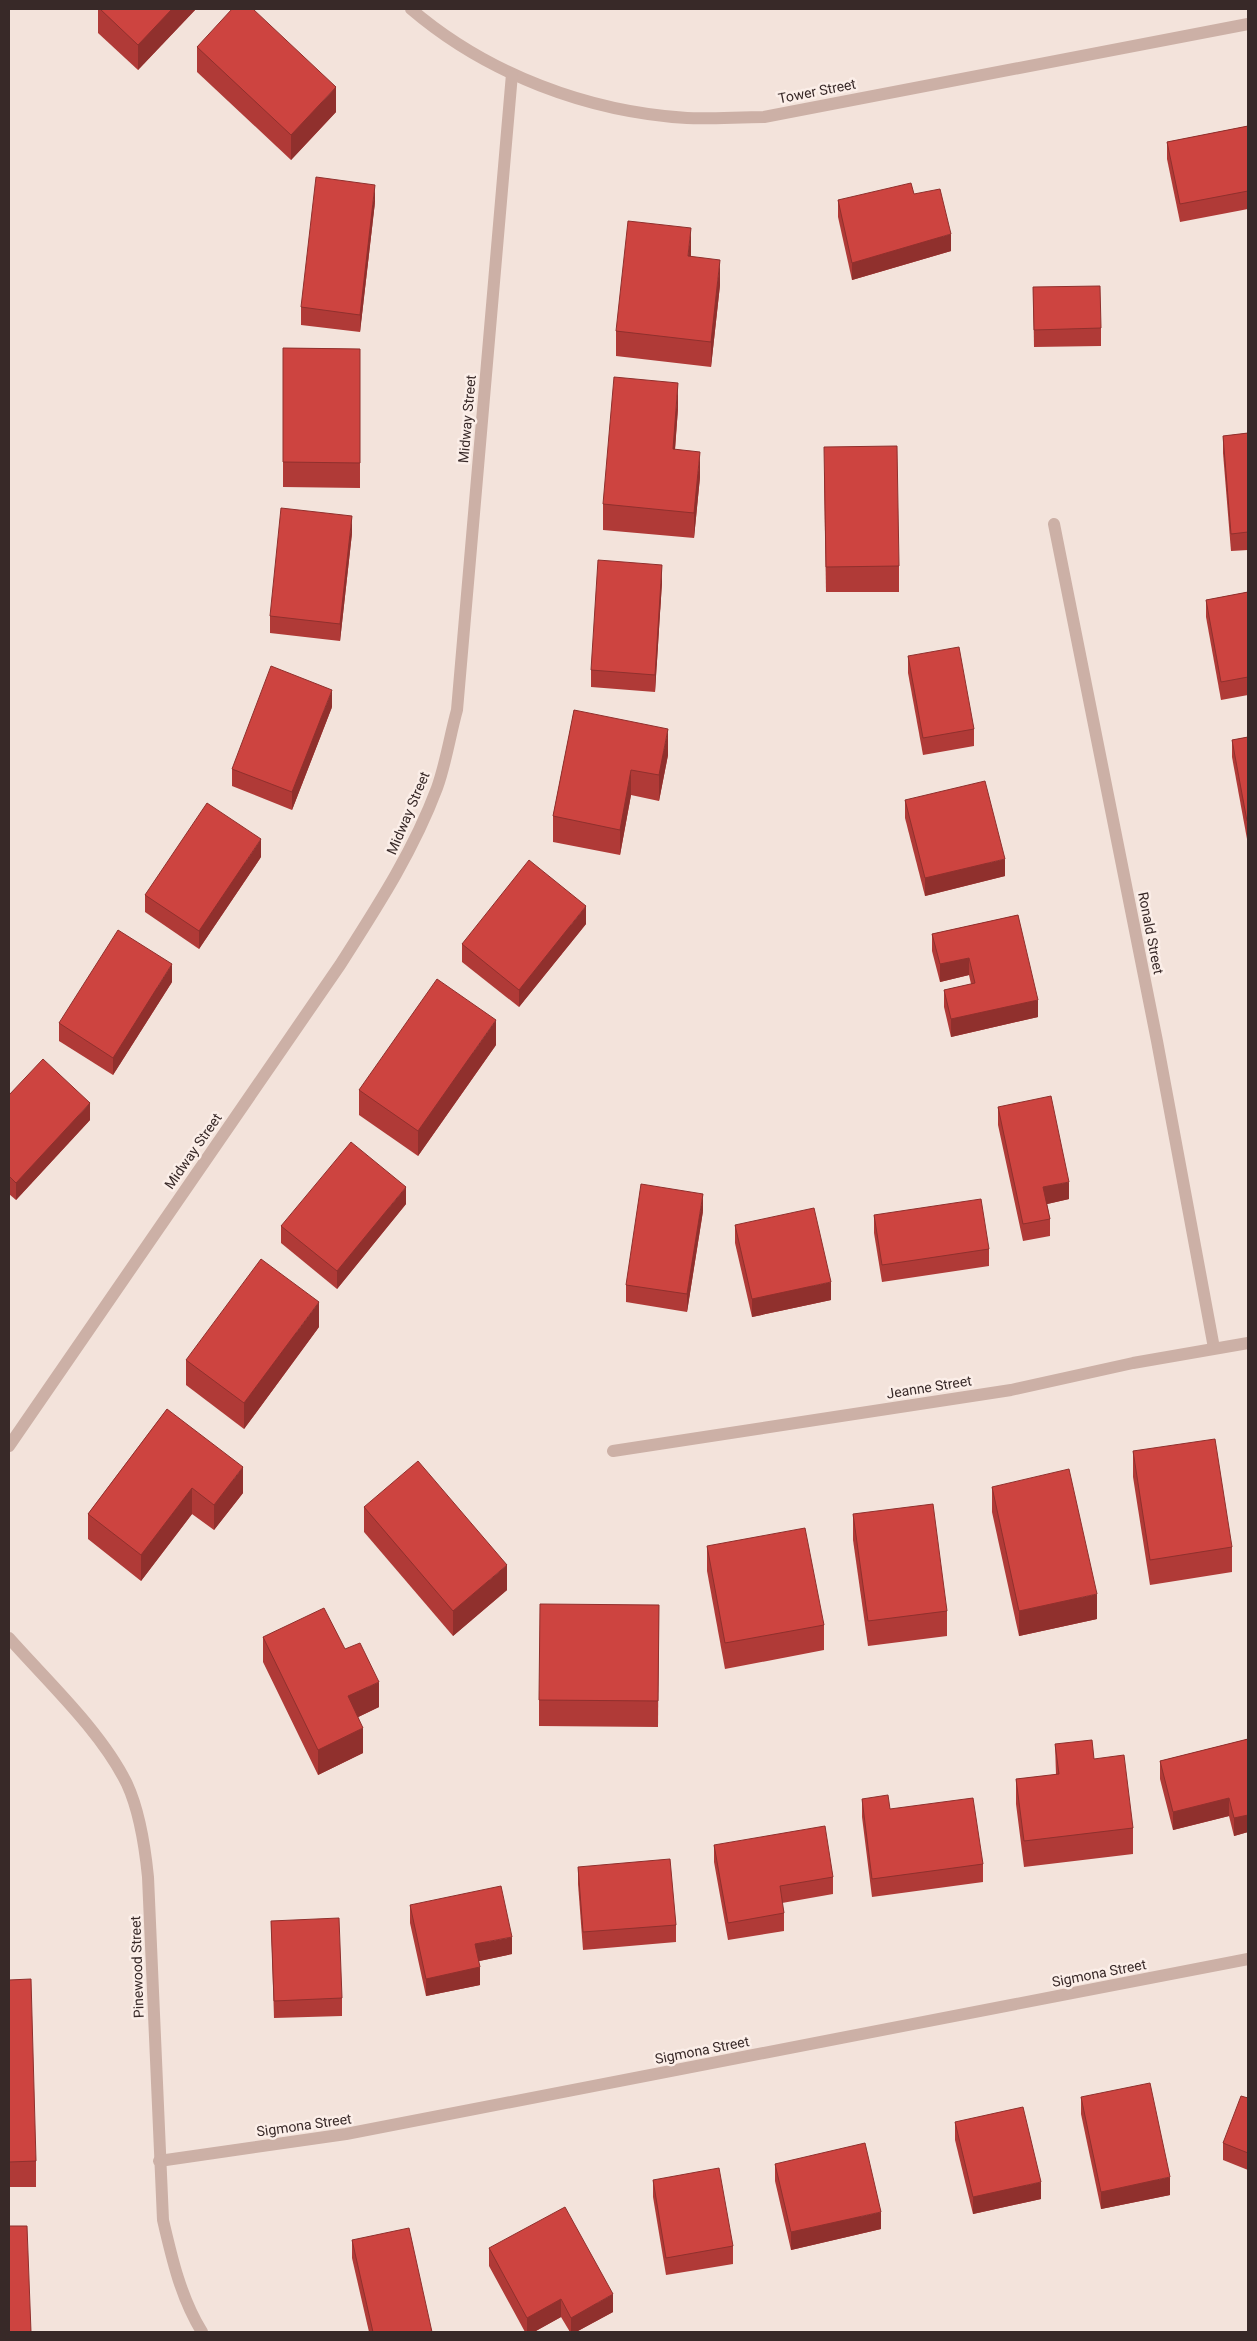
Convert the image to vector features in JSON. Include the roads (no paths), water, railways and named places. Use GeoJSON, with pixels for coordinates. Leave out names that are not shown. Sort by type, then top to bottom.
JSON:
{"type":"FeatureCollection","features":[{"type":"Feature","properties":{"kind":"street","name":"Tower Street"},"geometry":{"type":"LineString","coordinates":[[412,9],[491,64],[512,74],[578,99],[637,112],[687,118],[764,117],[1248,24]]}},
{"type":"Feature","properties":{"kind":"street","name":"Midway Street"},"geometry":{"type":"LineString","coordinates":[[9,1446],[385,896],[409,854],[438,786],[457,710],[512,74]]}},
{"type":"Feature","properties":{"kind":"street","name":"Ronald Street"},"geometry":{"type":"LineString","coordinates":[[1054,524],[1153,1022],[1214,1348]]}},
{"type":"Feature","properties":{"kind":"street","name":"Jeanne Street"},"geometry":{"type":"LineString","coordinates":[[613,1451],[1011,1390],[1133,1363],[1248,1343]]}},
{"type":"Feature","properties":{"kind":"street","name":"Pinewood Street"},"geometry":{"type":"LineString","coordinates":[[9,1638],[93,1732],[113,1759],[127,1785],[144,1843],[148,1877],[163,2220],[173,2265],[195,2320],[202,2332]]}},
{"type":"Feature","properties":{"kind":"street","name":"Sigmona Street"},"geometry":{"type":"LineString","coordinates":[[159,2160],[346,2134],[1248,1959]]}}]}
